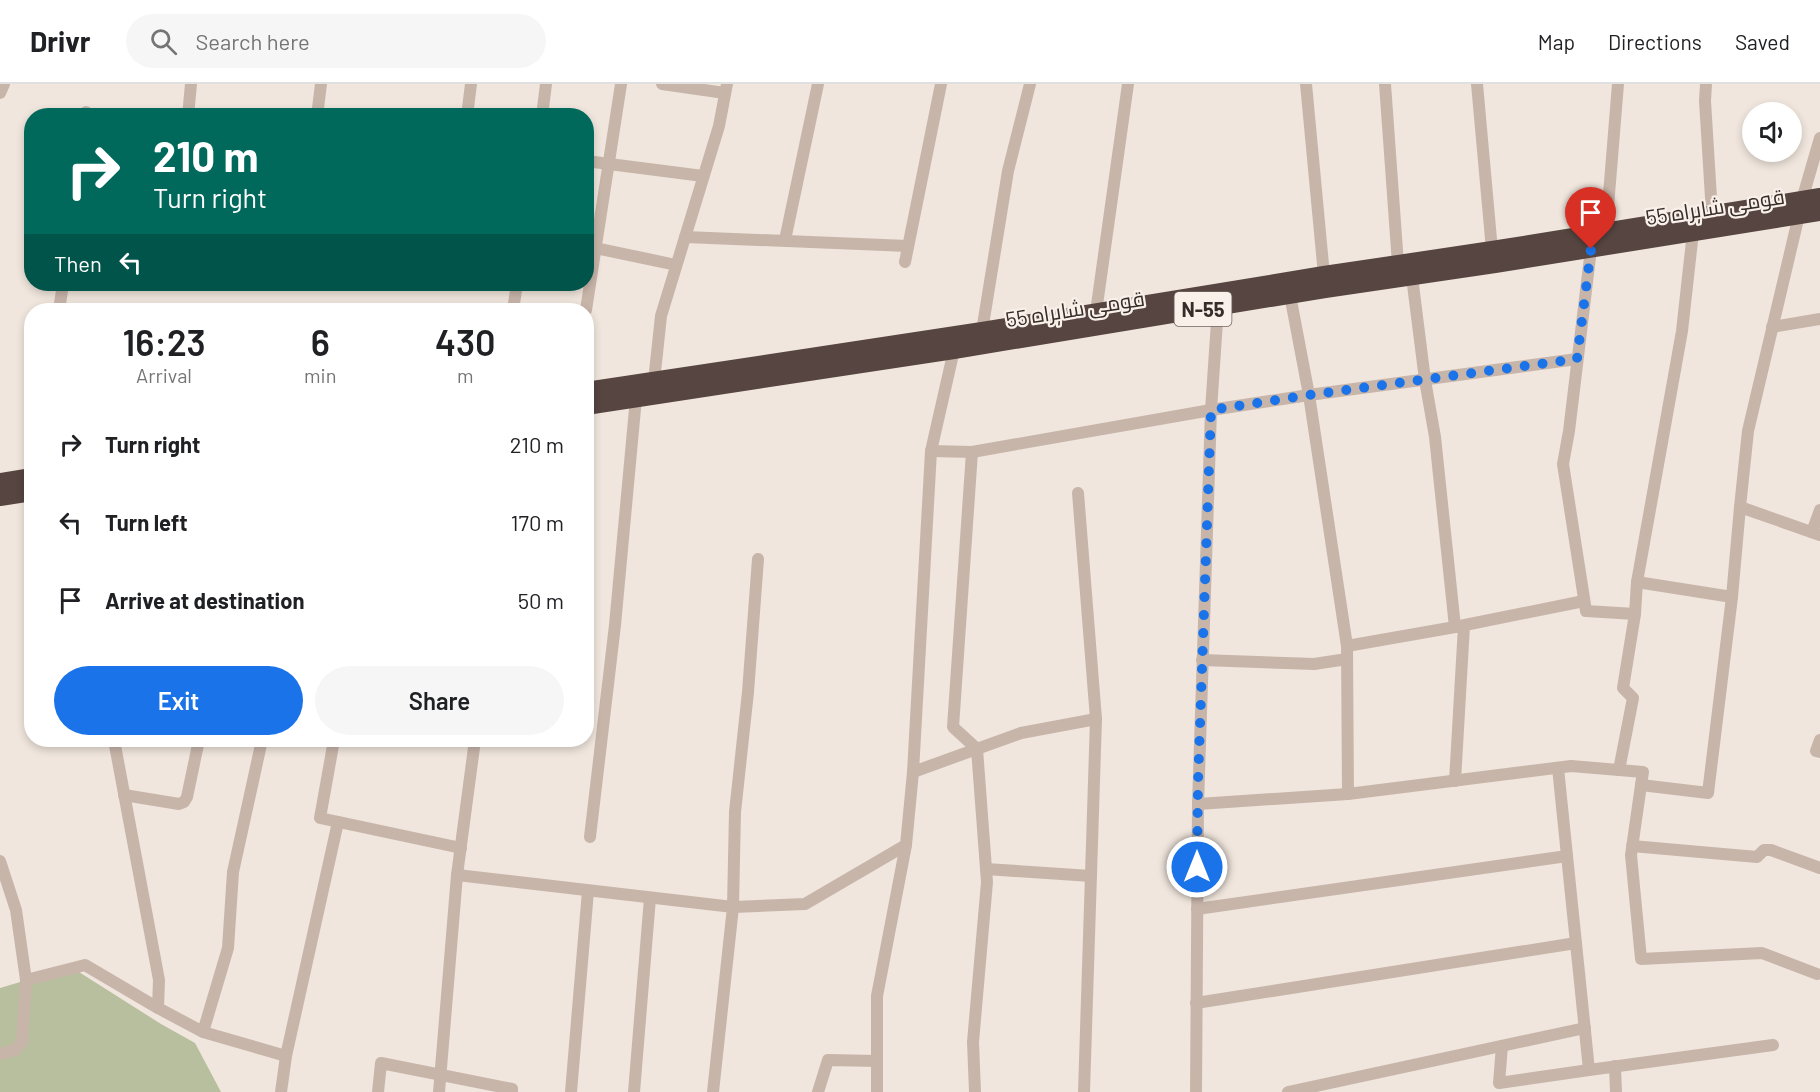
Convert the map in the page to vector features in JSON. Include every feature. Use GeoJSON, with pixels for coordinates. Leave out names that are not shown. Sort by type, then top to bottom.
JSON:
{"type":"FeatureCollection","features":[{"type":"Feature","properties":{"kind":"highway","name":"قومی شاہراہ 55"},"geometry":{"type":"LineString","coordinates":[[818,363],[954,350],[1076,323],[1166,308],[1324,275],[1712,214],[1807,204],[1820,212]]}},
{"type":"Feature","properties":{"kind":"highway","name":"قومی شاہراہ 55"},"geometry":{"type":"LineString","coordinates":[[594,405],[636,398],[683,384],[818,363],[982,331],[1076,323],[1096,312],[1218,307],[1693,232],[1807,204]]}},
{"type":"Feature","properties":{"kind":"highway","name":"قومی شاہراہ 55"},"geometry":{"type":"LineString","coordinates":[[594,390],[654,381],[683,384]]}},
{"type":"Feature","properties":{"kind":"highway"},"geometry":{"type":"LineString","coordinates":[[0,482],[24,478]]}},
{"type":"Feature","properties":{"kind":"highway"},"geometry":{"type":"LineString","coordinates":[[0,497],[24,493]]}},
{"type":"Feature","properties":{"kind":"street"},"geometry":{"type":"LineString","coordinates":[[0,93],[4,84]]}},
{"type":"Feature","properties":{"kind":"street"},"geometry":{"type":"LineString","coordinates":[[189,108],[191,84]]}},
{"type":"Feature","properties":{"kind":"street"},"geometry":{"type":"LineString","coordinates":[[318,108],[321,84]]}},
{"type":"Feature","properties":{"kind":"street"},"geometry":{"type":"LineString","coordinates":[[468,108],[471,84]]}},
{"type":"Feature","properties":{"kind":"street"},"geometry":{"type":"LineString","coordinates":[[543,108],[546,84]]}},
{"type":"Feature","properties":{"kind":"street"},"geometry":{"type":"LineString","coordinates":[[594,233],[609,164],[621,84]]}},
{"type":"Feature","properties":{"kind":"street"},"geometry":{"type":"LineString","coordinates":[[654,381],[661,316],[719,126],[726,88],[662,84]]}},
{"type":"Feature","properties":{"kind":"street"},"geometry":{"type":"LineString","coordinates":[[785,240],[818,84]]}},
{"type":"Feature","properties":{"kind":"street"},"geometry":{"type":"LineString","coordinates":[[905,262],[941,84]]}},
{"type":"Feature","properties":{"kind":"street"},"geometry":{"type":"LineString","coordinates":[[982,331],[1008,171],[1030,84]]}},
{"type":"Feature","properties":{"kind":"street"},"geometry":{"type":"LineString","coordinates":[[1096,312],[1128,84]]}},
{"type":"Feature","properties":{"kind":"street"},"geometry":{"type":"LineString","coordinates":[[1306,84],[1324,275]]}},
{"type":"Feature","properties":{"kind":"street"},"geometry":{"type":"LineString","coordinates":[[1385,84],[1398,264]]}},
{"type":"Feature","properties":{"kind":"street"},"geometry":{"type":"LineString","coordinates":[[1477,84],[1492,250]]}},
{"type":"Feature","properties":{"kind":"street"},"geometry":{"type":"LineString","coordinates":[[1606,231],[1618,84]]}},
{"type":"Feature","properties":{"kind":"street"},"geometry":{"type":"LineString","coordinates":[[1706,84],[1712,214]]}},
{"type":"Feature","properties":{"kind":"street"},"geometry":{"type":"LineString","coordinates":[[1641,785],[1708,793],[1748,431],[1772,327],[1807,204],[1820,138]]}},
{"type":"Feature","properties":{"kind":"street"},"geometry":{"type":"LineString","coordinates":[[594,162],[704,176]]}},
{"type":"Feature","properties":{"kind":"street"},"geometry":{"type":"LineString","coordinates":[[1619,770],[1633,698],[1623,688],[1635,614],[1637,582],[1682,331],[1693,232]]}},
{"type":"Feature","properties":{"kind":"street"},"geometry":{"type":"LineString","coordinates":[[685,237],[908,246]]}},
{"type":"Feature","properties":{"kind":"street"},"geometry":{"type":"LineString","coordinates":[[594,248],[676,265]]}},
{"type":"Feature","properties":{"kind":"street"},"geometry":{"type":"LineString","coordinates":[[1591,249],[1563,464],[1586,611],[1635,614]]}},
{"type":"Feature","properties":{"kind":"street"},"geometry":{"type":"LineString","coordinates":[[1412,277],[1459,626],[1455,781]]}},
{"type":"Feature","properties":{"kind":"street"},"geometry":{"type":"LineString","coordinates":[[1290,295],[1309,395],[1347,652],[1348,794]]}},
{"type":"Feature","properties":{"kind":"street"},"geometry":{"type":"LineString","coordinates":[[1196,1092],[1198,804],[1202,660],[1211,410],[1218,307]]}},
{"type":"Feature","properties":{"kind":"street"},"geometry":{"type":"LineString","coordinates":[[1772,327],[1820,319]]}},
{"type":"Feature","properties":{"kind":"street"},"geometry":{"type":"LineString","coordinates":[[878,1092],[877,996],[906,844],[913,772],[931,451],[954,350]]}},
{"type":"Feature","properties":{"kind":"street"},"geometry":{"type":"LineString","coordinates":[[931,451],[972,452],[1211,410],[1577,359]]}},
{"type":"Feature","properties":{"kind":"street"},"geometry":{"type":"LineString","coordinates":[[590,837],[615,625],[636,398]]}},
{"type":"Feature","properties":{"kind":"street"},"geometry":{"type":"LineString","coordinates":[[972,452],[953,727],[977,749],[987,882],[973,1042],[975,1092]]}},
{"type":"Feature","properties":{"kind":"street"},"geometry":{"type":"LineString","coordinates":[[1078,493],[1096,719],[1084,1092]]}},
{"type":"Feature","properties":{"kind":"street"},"geometry":{"type":"LineString","coordinates":[[1740,507],[1816,534],[1820,510]]}},
{"type":"Feature","properties":{"kind":"street"},"geometry":{"type":"LineString","coordinates":[[713,1092],[733,907],[735,812],[748,692],[758,559]]}},
{"type":"Feature","properties":{"kind":"street"},"geometry":{"type":"LineString","coordinates":[[1637,582],[1731,597]]}},
{"type":"Feature","properties":{"kind":"street"},"geometry":{"type":"LineString","coordinates":[[1202,660],[1314,664],[1347,652],[1459,626],[1584,601]]}},
{"type":"Feature","properties":{"kind":"street"},"geometry":{"type":"LineString","coordinates":[[913,772],[1021,733],[1096,719]]}},
{"type":"Feature","properties":{"kind":"street"},"geometry":{"type":"LineString","coordinates":[[1820,740],[1816,751],[1820,753]]}},
{"type":"Feature","properties":{"kind":"street"},"geometry":{"type":"LineString","coordinates":[[115,747],[159,980],[158,1008]]}},
{"type":"Feature","properties":{"kind":"street"},"geometry":{"type":"LineString","coordinates":[[124,795],[179,804],[184,802],[198,747]]}},
{"type":"Feature","properties":{"kind":"street"},"geometry":{"type":"LineString","coordinates":[[203,1032],[228,948],[232,872],[260,747]]}},
{"type":"Feature","properties":{"kind":"street"},"geometry":{"type":"LineString","coordinates":[[333,747],[320,818],[460,848]]}},
{"type":"Feature","properties":{"kind":"street"},"geometry":{"type":"LineString","coordinates":[[439,1092],[457,875],[474,747]]}},
{"type":"Feature","properties":{"kind":"street"},"geometry":{"type":"LineString","coordinates":[[1198,804],[1348,794],[1571,766],[1643,772],[1631,855],[1641,959],[1762,953],[1819,972]]}},
{"type":"Feature","properties":{"kind":"street"},"geometry":{"type":"LineString","coordinates":[[1558,768],[1589,1070]]}},
{"type":"Feature","properties":{"kind":"street"},"geometry":{"type":"LineString","coordinates":[[281,1092],[286,1056],[338,822]]}},
{"type":"Feature","properties":{"kind":"street"},"geometry":{"type":"LineString","coordinates":[[457,875],[733,907],[805,904],[906,844]]}},
{"type":"Feature","properties":{"kind":"street"},"geometry":{"type":"LineString","coordinates":[[1632,846],[1757,856],[1764,850],[1771,850],[1820,868]]}},
{"type":"Feature","properties":{"kind":"street"},"geometry":{"type":"LineString","coordinates":[[1197,909],[1567,856]]}},
{"type":"Feature","properties":{"kind":"street"},"geometry":{"type":"LineString","coordinates":[[0,861],[16,910],[26,980],[22,1042],[15,1050],[0,1054]]}},
{"type":"Feature","properties":{"kind":"street"},"geometry":{"type":"LineString","coordinates":[[986,869],[1091,876]]}},
{"type":"Feature","properties":{"kind":"street"},"geometry":{"type":"LineString","coordinates":[[571,1092],[588,891]]}},
{"type":"Feature","properties":{"kind":"street"},"geometry":{"type":"LineString","coordinates":[[634,1092],[650,898]]}},
{"type":"Feature","properties":{"kind":"street"},"geometry":{"type":"LineString","coordinates":[[1196,1003],[1576,943]]}},
{"type":"Feature","properties":{"kind":"street"},"geometry":{"type":"LineString","coordinates":[[26,980],[85,965],[203,1032],[286,1056]]}},
{"type":"Feature","properties":{"kind":"street"},"geometry":{"type":"LineString","coordinates":[[1288,1092],[1585,1028]]}},
{"type":"Feature","properties":{"kind":"street"},"geometry":{"type":"LineString","coordinates":[[1502,1046],[1499,1087],[1615,1066],[1773,1045]]}},
{"type":"Feature","properties":{"kind":"street"},"geometry":{"type":"LineString","coordinates":[[818,1092],[828,1060],[877,1060]]}},
{"type":"Feature","properties":{"kind":"street"},"geometry":{"type":"LineString","coordinates":[[378,1092],[381,1063],[513,1089],[512,1092]]}},
{"type":"Feature","properties":{"kind":"street"},"geometry":{"type":"LineString","coordinates":[[1615,1066],[1616,1092]]}},
{"type":"Feature","properties":{"kind":"green space"},"geometry":{"type":"Polygon","coordinates":[[[71,967],[195,1043],[221,1092],[0,1092],[0,988],[71,967]]]}},
{"type":"Feature","properties":{"kind":"route"},"geometry":{"type":"LineString","coordinates":[[1197,867],[1211,410],[1577,359],[1591,249]]}}]}
